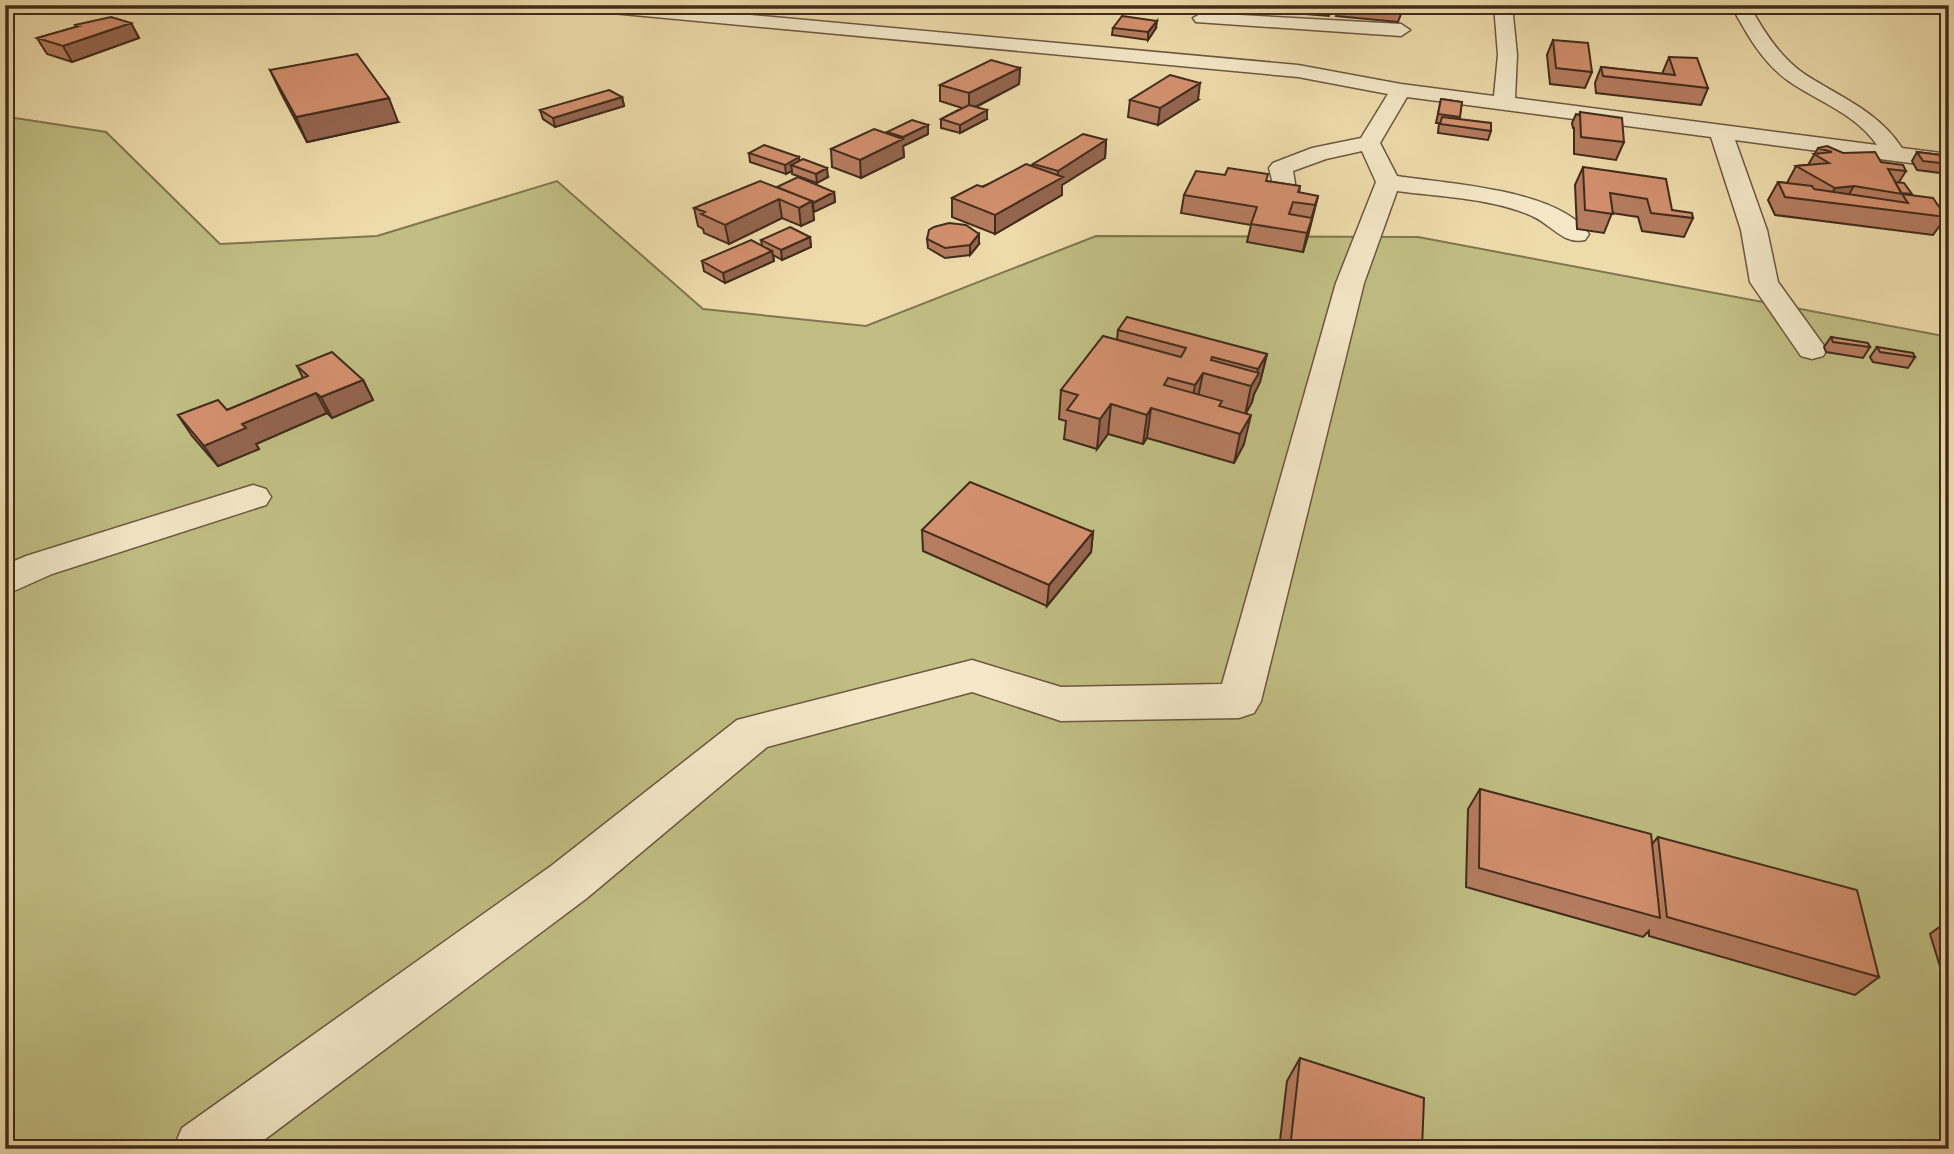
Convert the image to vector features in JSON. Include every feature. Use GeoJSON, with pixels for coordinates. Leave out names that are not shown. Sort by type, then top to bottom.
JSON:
{"type":"FeatureCollection","features":[{"type":"Feature","properties":{"kind":"street"},"geometry":{"type":"LineString","coordinates":[[580,5],[1298,71],[1383,68]]}},
{"type":"Feature","properties":{"kind":"street"},"geometry":{"type":"LineString","coordinates":[[1503,5],[1508,82],[1503,104]]}},
{"type":"Feature","properties":{"kind":"street"},"geometry":{"type":"LineString","coordinates":[[1740,5],[1751,26],[1779,61],[1795,76],[1843,104],[1884,134],[1892,151]]}},
{"type":"Feature","properties":{"kind":"street"},"geometry":{"type":"LineString","coordinates":[[1200,23],[1401,22],[1383,68]]}},
{"type":"Feature","properties":{"kind":"street"},"geometry":{"type":"LineString","coordinates":[[1180,59],[1200,23]]}},
{"type":"Feature","properties":{"kind":"street"},"geometry":{"type":"LineString","coordinates":[[1200,23],[1251,44],[1298,71]]}},
{"type":"Feature","properties":{"kind":"street"},"geometry":{"type":"LineString","coordinates":[[1383,68],[1401,90],[1721,134],[1892,151],[1949,161]]}},
{"type":"Feature","properties":{"kind":"street"},"geometry":{"type":"LineString","coordinates":[[1283,183],[1281,168],[1320,153],[1369,144],[1401,90]]}},
{"type":"Feature","properties":{"kind":"street"},"geometry":{"type":"LineString","coordinates":[[1721,134],[1754,230],[1764,282],[1812,350]]}},
{"type":"Feature","properties":{"kind":"street"},"geometry":{"type":"LineString","coordinates":[[203,1149],[569,882],[753,733],[972,676],[1061,704],[1239,701],[1350,283],[1388,182],[1369,144]]}},
{"type":"Feature","properties":{"kind":"street"},"geometry":{"type":"LineString","coordinates":[[1388,182],[1512,201],[1543,211],[1576,234]]}},
{"type":"Feature","properties":{"kind":"street"},"geometry":{"type":"LineString","coordinates":[[5,581],[39,565],[253,497]]}},
{"type":"Feature","properties":{"kind":"shaded area"},"geometry":{"type":"Polygon","coordinates":[[[15,118],[106,132],[220,244],[377,236],[557,181],[703,309],[866,326],[1096,236],[1418,237],[1949,337],[1949,1149],[5,1149],[5,120],[15,118]]]}},
{"type":"Feature","properties":{"kind":"building"},"geometry":{"type":"Polygon","coordinates":[[[1291,5],[1331,5],[1331,9],[1291,5]]]}},
{"type":"Feature","properties":{"kind":"building"},"geometry":{"type":"Polygon","coordinates":[[[1338,5],[1400,6],[1401,14],[1338,9],[1338,5]]]}},
{"type":"Feature","properties":{"kind":"building"},"geometry":{"type":"Polygon","coordinates":[[[1122,16],[1157,21],[1148,32],[1113,28],[1122,16]]]}},
{"type":"Feature","properties":{"kind":"building"},"geometry":{"type":"Polygon","coordinates":[[[111,17],[131,23],[63,46],[37,38],[79,26],[75,25],[111,17]]]}},
{"type":"Feature","properties":{"kind":"building"},"geometry":{"type":"Polygon","coordinates":[[[1553,40],[1588,43],[1592,72],[1556,68],[1553,40]]]}},
{"type":"Feature","properties":{"kind":"building"},"geometry":{"type":"Polygon","coordinates":[[[357,54],[389,98],[296,117],[270,70],[357,54]]]}},
{"type":"Feature","properties":{"kind":"building"},"geometry":{"type":"Polygon","coordinates":[[[1669,57],[1697,58],[1708,88],[1603,76],[1601,67],[1675,75],[1669,57]]]}},
{"type":"Feature","properties":{"kind":"building"},"geometry":{"type":"Polygon","coordinates":[[[991,60],[1020,68],[969,93],[940,85],[991,60]]]}},
{"type":"Feature","properties":{"kind":"building"},"geometry":{"type":"Polygon","coordinates":[[[1170,75],[1200,83],[1160,108],[1130,100],[1170,75]]]}},
{"type":"Feature","properties":{"kind":"building"},"geometry":{"type":"Polygon","coordinates":[[[609,90],[622,97],[553,118],[540,110],[609,90]]]}},
{"type":"Feature","properties":{"kind":"building"},"geometry":{"type":"Polygon","coordinates":[[[1441,99],[1462,102],[1460,117],[1438,114],[1441,99]]]}},
{"type":"Feature","properties":{"kind":"building"},"geometry":{"type":"Polygon","coordinates":[[[969,105],[987,110],[960,125],[941,119],[969,105]]]}},
{"type":"Feature","properties":{"kind":"building"},"geometry":{"type":"Polygon","coordinates":[[[1580,112],[1622,118],[1624,142],[1581,137],[1580,112]]]}},
{"type":"Feature","properties":{"kind":"building"},"geometry":{"type":"Polygon","coordinates":[[[1442,117],[1491,123],[1491,131],[1440,124],[1442,117]]]}},
{"type":"Feature","properties":{"kind":"building"},"geometry":{"type":"Polygon","coordinates":[[[912,120],[928,125],[903,137],[887,132],[912,120]]]}},
{"type":"Feature","properties":{"kind":"building"},"geometry":{"type":"Polygon","coordinates":[[[874,129],[903,139],[860,160],[831,149],[874,129]]]}},
{"type":"Feature","properties":{"kind":"building"},"geometry":{"type":"Polygon","coordinates":[[[1083,134],[1106,140],[1058,171],[1033,164],[1083,134]]]}},
{"type":"Feature","properties":{"kind":"building"},"geometry":{"type":"Polygon","coordinates":[[[764,145],[799,157],[785,165],[749,153],[764,145]]]}},
{"type":"Feature","properties":{"kind":"building"},"geometry":{"type":"Polygon","coordinates":[[[1827,146],[1843,153],[1875,152],[1881,162],[1903,165],[1906,171],[1888,169],[1902,194],[1854,186],[1835,188],[1796,166],[1829,163],[1814,154],[1832,152],[1818,148],[1827,146]]]}},
{"type":"Feature","properties":{"kind":"building"},"geometry":{"type":"Polygon","coordinates":[[[1917,152],[1949,156],[1949,164],[1923,161],[1917,152]]]}},
{"type":"Feature","properties":{"kind":"building"},"geometry":{"type":"Polygon","coordinates":[[[803,159],[827,168],[816,174],[791,165],[803,159]]]}},
{"type":"Feature","properties":{"kind":"building"},"geometry":{"type":"Polygon","coordinates":[[[1026,164],[1063,177],[995,215],[952,198],[977,185],[983,187],[1026,164]]]}},
{"type":"Feature","properties":{"kind":"building"},"geometry":{"type":"Polygon","coordinates":[[[1583,167],[1666,179],[1672,210],[1692,213],[1693,218],[1651,213],[1647,199],[1610,193],[1613,214],[1585,210],[1583,167]]]}},
{"type":"Feature","properties":{"kind":"building"},"geometry":{"type":"Polygon","coordinates":[[[1228,168],[1268,174],[1266,181],[1300,186],[1298,192],[1318,196],[1315,205],[1293,202],[1289,214],[1312,218],[1307,233],[1251,224],[1257,207],[1184,195],[1196,171],[1225,175],[1228,168]]]}},
{"type":"Feature","properties":{"kind":"building"},"geometry":{"type":"Polygon","coordinates":[[[798,177],[834,192],[813,203],[777,187],[798,177]]]}},
{"type":"Feature","properties":{"kind":"building"},"geometry":{"type":"Polygon","coordinates":[[[760,181],[812,201],[799,208],[779,199],[725,225],[694,208],[760,181]]]}},
{"type":"Feature","properties":{"kind":"building"},"geometry":{"type":"Polygon","coordinates":[[[1778,182],[1908,203],[1902,194],[1933,198],[1946,217],[1785,197],[1778,182]]]}},
{"type":"Feature","properties":{"kind":"building"},"geometry":{"type":"Polygon","coordinates":[[[1895,182],[1904,183],[1912,194],[1901,193],[1895,182]]]}},
{"type":"Feature","properties":{"kind":"building"},"geometry":{"type":"Polygon","coordinates":[[[949,223],[966,225],[979,234],[970,245],[945,248],[927,239],[929,230],[949,223]]]}},
{"type":"Feature","properties":{"kind":"building"},"geometry":{"type":"Polygon","coordinates":[[[790,227],[810,237],[781,250],[761,240],[790,227]]]}},
{"type":"Feature","properties":{"kind":"building"},"geometry":{"type":"Polygon","coordinates":[[[751,240],[772,251],[723,273],[702,261],[751,240]]]}},
{"type":"Feature","properties":{"kind":"building"},"geometry":{"type":"Polygon","coordinates":[[[1127,317],[1267,354],[1258,369],[1212,357],[1211,360],[1259,373],[1251,386],[1203,373],[1195,385],[1168,378],[1164,385],[1222,401],[1219,406],[1251,415],[1240,434],[1151,408],[1147,415],[1111,404],[1100,419],[1067,410],[1078,395],[1061,390],[1103,336],[1181,357],[1186,348],[1118,330],[1127,317]]]}},
{"type":"Feature","properties":{"kind":"building"},"geometry":{"type":"Polygon","coordinates":[[[1831,337],[1868,343],[1870,347],[1833,342],[1831,337]]]}},
{"type":"Feature","properties":{"kind":"building"},"geometry":{"type":"Polygon","coordinates":[[[1877,347],[1913,353],[1915,357],[1880,352],[1877,347]]]}},
{"type":"Feature","properties":{"kind":"building"},"geometry":{"type":"Polygon","coordinates":[[[332,352],[363,380],[321,397],[316,393],[242,424],[246,428],[204,446],[178,415],[218,400],[227,410],[308,376],[297,366],[332,352]]]}},
{"type":"Feature","properties":{"kind":"building"},"geometry":{"type":"Polygon","coordinates":[[[970,482],[1093,532],[1049,585],[922,530],[970,482]]]}},
{"type":"Feature","properties":{"kind":"building"},"geometry":{"type":"Polygon","coordinates":[[[1480,789],[1651,834],[1660,918],[1479,868],[1480,789]]]}},
{"type":"Feature","properties":{"kind":"building"},"geometry":{"type":"Polygon","coordinates":[[[1658,837],[1857,890],[1879,977],[1667,917],[1658,837]]]}},
{"type":"Feature","properties":{"kind":"building"},"geometry":{"type":"Polygon","coordinates":[[[1300,1058],[1424,1098],[1422,1149],[1290,1149],[1300,1058]]]}}]}
